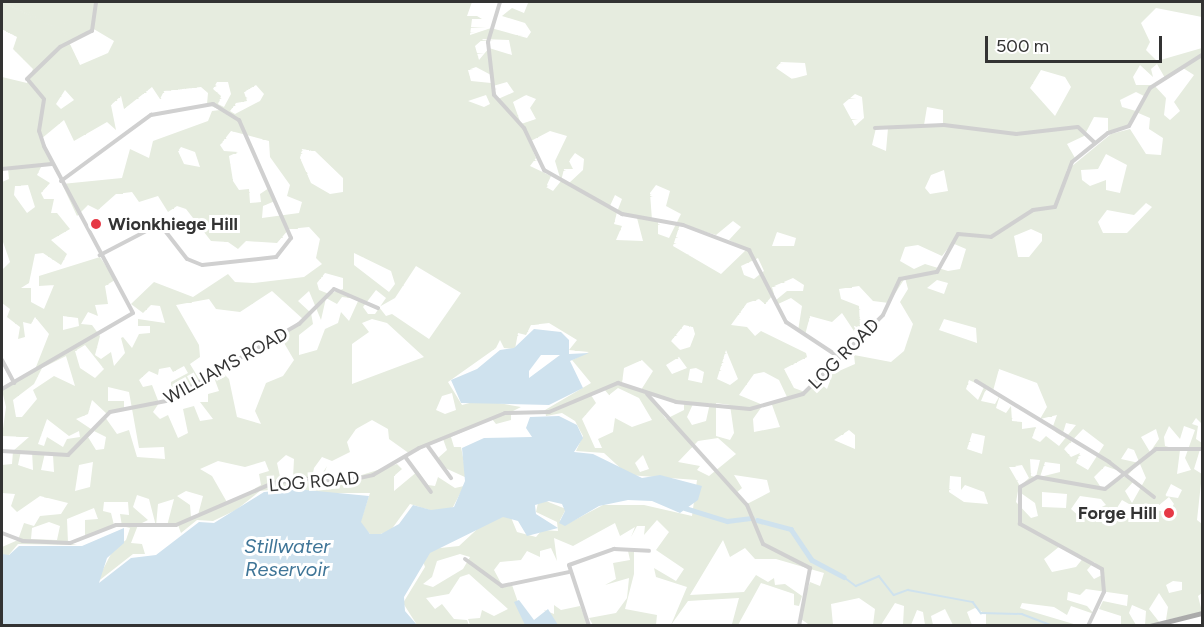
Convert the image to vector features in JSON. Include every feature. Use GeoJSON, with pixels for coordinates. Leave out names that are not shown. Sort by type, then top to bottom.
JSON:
{"type":"FeatureCollection","features":[{"type":"Feature","properties":{"kind":"main road"},"geometry":{"type":"LineString","coordinates":[[1150,626],[1203,613]]}},
{"type":"Feature","properties":{"kind":"street"},"geometry":{"type":"LineString","coordinates":[[2,389],[132,317],[131,303],[100,255],[52,164],[39,131],[44,99],[28,83],[28,74],[60,47],[92,31],[96,2]]}},
{"type":"Feature","properties":{"kind":"street"},"geometry":{"type":"LineString","coordinates":[[500,2],[489,35],[494,95],[524,128],[544,170],[622,214],[683,225],[749,250],[760,261],[786,322],[839,357]]}},
{"type":"Feature","properties":{"kind":"street","name":"LOG ROAD"},"geometry":{"type":"LineString","coordinates":[[2,533],[14,540],[70,543],[116,525],[177,525],[261,486],[357,479],[406,458],[427,445],[505,413],[549,412],[618,383],[686,404],[750,409],[803,394],[883,315],[900,279],[937,272],[958,234],[991,237],[1033,210],[1055,207],[1071,164],[1095,143],[1126,129],[1150,88],[1203,56]]}},
{"type":"Feature","properties":{"kind":"street"},"geometry":{"type":"LineString","coordinates":[[61,181],[151,115],[213,104],[239,120],[291,238],[276,257],[202,265],[187,259],[164,230],[152,228],[100,255]]}},
{"type":"Feature","properties":{"kind":"street"},"geometry":{"type":"LineString","coordinates":[[875,128],[944,125],[1016,134],[1078,127],[1095,143]]}},
{"type":"Feature","properties":{"kind":"street"},"geometry":{"type":"LineString","coordinates":[[2,169],[52,164]]}},
{"type":"Feature","properties":{"kind":"street","name":"WILLIAMS ROAD"},"geometry":{"type":"LineString","coordinates":[[2,451],[68,455],[108,414],[166,401],[299,324],[334,289],[378,308]]}},
{"type":"Feature","properties":{"kind":"street"},"geometry":{"type":"LineString","coordinates":[[2,360],[14,383]]}},
{"type":"Feature","properties":{"kind":"street"},"geometry":{"type":"LineString","coordinates":[[976,381],[1154,496]]}},
{"type":"Feature","properties":{"kind":"street"},"geometry":{"type":"LineString","coordinates":[[647,393],[747,505],[762,544],[810,568],[799,626]]}},
{"type":"Feature","properties":{"kind":"street"},"geometry":{"type":"LineString","coordinates":[[427,445],[452,478]]}},
{"type":"Feature","properties":{"kind":"street"},"geometry":{"type":"LineString","coordinates":[[1088,626],[1104,592],[1102,569],[1024,527],[1016,497],[1032,477],[1095,490],[1126,476],[1156,449],[1203,449]]}},
{"type":"Feature","properties":{"kind":"street"},"geometry":{"type":"LineString","coordinates":[[406,458],[431,492]]}},
{"type":"Feature","properties":{"kind":"street"},"geometry":{"type":"LineString","coordinates":[[589,626],[568,572],[573,562],[614,549],[649,551]]}},
{"type":"Feature","properties":{"kind":"street"},"geometry":{"type":"LineString","coordinates":[[465,559],[502,586],[568,572]]}},
{"type":"Feature","properties":{"kind":"shaded area"},"geometry":{"type":"Polygon","coordinates":[[[2,2],[472,2],[467,16],[477,16],[482,19],[472,19],[470,35],[491,28],[527,38],[531,32],[525,23],[502,16],[512,8],[524,13],[528,3],[1202,2],[1202,17],[1156,8],[1141,23],[1150,42],[1146,50],[1157,61],[1202,48],[1202,424],[1196,418],[1192,424],[1198,426],[1196,439],[1202,443],[1194,469],[1202,474],[1197,520],[1202,524],[1202,593],[1198,596],[1202,612],[1166,620],[1168,607],[1159,593],[1149,609],[1160,623],[1145,625],[1146,611],[1132,605],[1129,613],[1136,625],[1121,625],[1121,616],[1099,609],[1103,601],[1127,606],[1128,595],[1086,589],[1080,595],[1068,592],[1067,600],[1087,606],[1094,614],[1071,606],[1067,615],[1054,607],[1022,603],[1020,608],[1077,625],[986,625],[986,614],[975,608],[967,612],[972,625],[953,625],[945,609],[931,616],[933,625],[925,625],[923,612],[917,610],[911,625],[903,625],[904,606],[895,603],[881,625],[873,625],[875,609],[859,598],[831,604],[833,625],[808,624],[801,619],[803,603],[810,582],[820,586],[824,573],[776,559],[755,559],[745,548],[730,557],[723,540],[690,595],[744,592],[756,575],[768,582],[774,578],[775,585],[785,584],[802,596],[799,606],[794,605],[794,594],[761,583],[738,625],[732,624],[739,598],[688,601],[671,625],[687,587],[656,577],[654,568],[676,581],[684,569],[656,550],[669,532],[657,520],[644,535],[645,526],[637,526],[631,537],[635,527],[620,536],[615,523],[573,546],[554,538],[557,561],[551,548],[540,551],[540,557],[527,551],[521,560],[500,562],[494,570],[502,585],[512,585],[526,625],[470,625],[468,619],[480,618],[482,610],[494,616],[508,609],[469,574],[460,577],[449,594],[426,598],[435,609],[442,604],[454,619],[467,620],[469,625],[417,625],[403,603],[425,567],[423,561],[431,549],[459,546],[486,521],[510,515],[517,532],[536,537],[542,530],[558,531],[557,522],[536,512],[538,503],[546,501],[566,509],[560,520],[565,525],[603,505],[644,505],[692,516],[697,480],[628,475],[604,453],[576,451],[583,436],[575,421],[562,413],[546,416],[545,410],[591,383],[572,360],[589,352],[569,350],[577,340],[549,323],[531,325],[526,335],[518,333],[515,349],[504,348],[500,340],[496,348],[448,382],[462,405],[481,400],[521,407],[511,412],[511,420],[496,424],[492,419],[451,437],[454,447],[461,447],[467,478],[443,467],[438,458],[447,450],[443,439],[410,454],[389,439],[388,429],[372,420],[356,429],[347,442],[350,452],[332,461],[322,457],[314,468],[312,478],[319,479],[327,466],[322,479],[336,483],[397,464],[402,469],[394,476],[394,491],[418,471],[428,485],[435,486],[438,477],[455,488],[464,486],[453,507],[440,513],[410,504],[391,530],[373,537],[360,523],[370,493],[313,493],[298,487],[260,491],[236,510],[213,521],[197,520],[181,533],[178,525],[167,526],[174,499],[158,504],[156,526],[149,499],[137,495],[133,507],[148,520],[138,525],[131,543],[142,544],[145,554],[133,554],[96,583],[113,550],[126,540],[130,528],[122,526],[120,514],[129,515],[128,502],[104,502],[103,511],[111,513],[114,525],[85,538],[85,520],[98,519],[94,508],[67,519],[68,543],[77,545],[18,544],[7,557],[2,554],[2,547],[18,540],[24,523],[34,526],[40,516],[61,514],[68,503],[40,496],[17,512],[11,506],[15,494],[2,493],[2,465],[12,464],[13,451],[29,437],[2,436],[6,407],[2,390],[34,372],[49,334],[35,317],[31,324],[23,322],[25,337],[18,339],[20,327],[7,317],[10,309],[2,303],[2,270],[10,262],[2,239],[2,182],[9,179],[8,169],[2,169],[2,77],[27,83],[33,69],[13,49],[17,37],[2,29],[2,2]],[[92,28],[69,42],[80,65],[108,53],[114,41],[92,28]],[[483,39],[475,46],[479,60],[489,48],[512,55],[509,40],[483,39]],[[781,62],[776,68],[792,79],[807,75],[805,63],[781,62]],[[1157,64],[1151,69],[1153,77],[1140,65],[1133,77],[1136,85],[1154,85],[1166,98],[1164,115],[1170,120],[1180,111],[1174,102],[1194,75],[1183,68],[1165,78],[1157,64]],[[476,67],[468,70],[471,81],[491,83],[491,75],[476,67]],[[1041,70],[1030,88],[1055,116],[1071,87],[1065,77],[1041,70]],[[217,82],[213,89],[221,96],[218,104],[224,107],[231,94],[228,82],[217,82]],[[507,82],[493,86],[498,99],[514,92],[507,82]],[[256,85],[244,92],[247,101],[236,103],[230,111],[235,114],[260,101],[264,94],[256,85]],[[152,87],[124,109],[121,96],[111,105],[116,130],[107,122],[74,141],[64,120],[41,139],[51,163],[42,165],[37,175],[50,183],[41,193],[44,199],[54,199],[51,213],[57,213],[70,229],[51,240],[67,254],[61,265],[43,253],[35,254],[29,283],[21,288],[31,288],[31,302],[44,309],[54,285],[39,286],[39,276],[100,257],[115,280],[105,286],[108,304],[95,305],[98,316],[88,312],[81,324],[92,325],[100,336],[95,355],[101,359],[111,352],[114,366],[125,353],[121,338],[123,337],[132,348],[139,334],[150,333],[150,326],[138,326],[138,319],[165,323],[160,306],[151,305],[143,313],[131,304],[154,282],[193,297],[228,274],[235,282],[253,283],[304,277],[322,264],[316,258],[320,239],[309,227],[289,229],[277,243],[246,241],[238,249],[228,242],[211,241],[186,209],[177,206],[168,212],[158,196],[139,202],[132,192],[116,194],[98,210],[88,205],[77,216],[62,184],[122,178],[130,149],[149,158],[153,141],[208,121],[212,111],[220,110],[207,104],[208,93],[201,87],[164,91],[160,99],[152,87]],[[65,90],[56,104],[61,109],[74,100],[65,90]],[[1136,92],[1120,100],[1122,107],[1136,111],[1144,96],[1136,92]],[[855,94],[843,104],[855,126],[864,118],[862,97],[855,94]],[[486,95],[468,101],[484,107],[490,104],[486,95]],[[526,95],[513,102],[521,124],[536,119],[530,108],[536,99],[526,95]],[[927,107],[924,125],[943,125],[943,110],[927,107]],[[1136,112],[1130,125],[1108,133],[1108,118],[1094,117],[1084,136],[1067,144],[1075,158],[1066,171],[1111,134],[1130,129],[1146,154],[1161,155],[1163,138],[1149,129],[1150,118],[1136,112]],[[876,128],[872,145],[886,151],[888,128],[876,128]],[[231,131],[220,145],[224,151],[238,152],[229,156],[233,181],[239,190],[249,189],[250,203],[261,202],[260,194],[269,188],[275,201],[263,206],[262,218],[299,213],[302,202],[287,196],[290,185],[270,157],[269,141],[231,131]],[[550,131],[529,142],[536,158],[530,166],[551,176],[546,187],[553,191],[561,181],[555,161],[567,136],[550,131]],[[181,147],[178,151],[184,164],[200,167],[195,152],[181,147]],[[302,149],[300,158],[311,183],[330,194],[343,192],[343,178],[315,151],[302,149]],[[575,153],[569,161],[573,169],[564,169],[561,181],[568,184],[583,170],[584,159],[575,153]],[[1106,154],[1098,169],[1081,170],[1082,180],[1090,186],[1106,180],[1106,190],[1120,193],[1127,165],[1106,154]],[[944,170],[931,175],[925,188],[930,194],[948,191],[944,170]],[[28,185],[15,186],[14,195],[27,213],[35,207],[28,185]],[[656,185],[650,193],[652,220],[658,220],[658,234],[669,238],[681,214],[666,206],[670,191],[656,185]],[[615,195],[609,208],[617,212],[622,199],[615,195]],[[1146,203],[1134,215],[1107,210],[1098,222],[1103,233],[1127,233],[1152,207],[1146,203]],[[617,212],[614,224],[622,226],[616,240],[643,241],[637,218],[617,212]],[[733,221],[716,235],[680,224],[673,246],[721,274],[747,249],[729,240],[741,227],[733,221]],[[1031,229],[1014,236],[1018,257],[1029,257],[1042,241],[1042,234],[1031,229]],[[777,232],[772,246],[794,246],[796,238],[777,232]],[[952,243],[942,256],[918,245],[905,247],[900,261],[914,269],[925,264],[948,271],[960,269],[966,249],[952,243]],[[354,253],[354,265],[389,292],[395,284],[391,271],[354,253]],[[758,258],[741,266],[744,275],[754,279],[764,271],[758,258]],[[416,266],[395,298],[380,306],[386,298],[376,290],[363,307],[368,314],[375,314],[379,308],[386,316],[392,314],[429,339],[461,293],[416,266]],[[325,273],[317,283],[319,290],[329,294],[343,289],[343,278],[325,273]],[[793,278],[772,287],[774,294],[765,304],[759,299],[747,303],[731,325],[747,327],[755,336],[761,331],[806,353],[807,357],[784,369],[794,388],[805,392],[816,380],[827,389],[830,381],[823,374],[831,366],[839,371],[855,364],[854,355],[891,362],[904,351],[913,324],[900,302],[908,289],[905,278],[889,303],[873,301],[859,286],[839,289],[841,299],[859,306],[860,326],[854,331],[842,313],[832,322],[810,316],[805,335],[798,331],[802,306],[791,298],[778,304],[776,300],[787,291],[803,291],[804,285],[793,278]],[[937,280],[927,288],[944,294],[948,283],[937,280]],[[272,291],[240,312],[216,309],[209,299],[176,305],[199,345],[200,357],[190,364],[202,384],[171,398],[171,382],[188,373],[184,366],[173,372],[170,367],[159,369],[158,375],[149,371],[139,380],[143,387],[152,385],[159,403],[153,412],[160,419],[168,415],[178,438],[188,433],[183,409],[194,406],[200,421],[213,419],[200,402],[208,402],[208,394],[219,391],[212,372],[218,368],[229,379],[237,417],[261,424],[255,411],[266,383],[283,376],[294,360],[280,336],[304,320],[272,291]],[[309,291],[298,301],[311,313],[313,324],[299,335],[299,355],[317,350],[325,329],[338,323],[341,312],[349,321],[359,299],[342,297],[337,304],[326,298],[321,320],[309,291]],[[63,316],[63,330],[79,326],[78,318],[63,316]],[[372,319],[362,323],[369,332],[352,344],[352,384],[424,357],[387,323],[372,319]],[[944,319],[939,330],[977,343],[976,328],[944,319]],[[684,325],[671,341],[680,350],[690,347],[695,334],[693,327],[684,325]],[[85,345],[75,351],[80,368],[95,378],[104,369],[85,345]],[[726,350],[717,379],[730,385],[738,379],[726,350]],[[66,356],[42,368],[34,384],[13,400],[16,417],[22,417],[37,399],[33,390],[54,376],[75,386],[66,356]],[[679,357],[666,365],[672,374],[687,368],[679,357]],[[642,360],[624,368],[622,383],[641,390],[653,371],[642,360]],[[696,368],[690,369],[688,380],[702,383],[704,372],[696,368]],[[999,369],[993,391],[986,389],[981,401],[995,404],[1000,395],[996,408],[1006,413],[1011,406],[1012,421],[1022,422],[1022,429],[1036,427],[1032,438],[1040,442],[1046,436],[1059,446],[1076,425],[1066,423],[1062,436],[1057,433],[1052,429],[1057,415],[1040,419],[1047,407],[1037,383],[999,369]],[[764,372],[754,374],[739,395],[763,405],[753,419],[754,432],[780,427],[771,402],[787,397],[779,380],[764,372]],[[969,380],[966,389],[978,400],[984,387],[969,380]],[[108,387],[108,401],[124,401],[124,409],[107,414],[92,400],[88,414],[76,419],[94,431],[105,417],[117,434],[129,430],[137,457],[165,459],[164,447],[139,448],[129,392],[108,387]],[[618,388],[609,395],[604,389],[591,395],[596,403],[582,419],[595,448],[602,448],[598,439],[613,432],[615,418],[632,427],[652,420],[639,398],[618,388]],[[452,393],[442,396],[436,410],[445,414],[456,410],[452,393]],[[648,394],[666,419],[684,410],[684,404],[648,394]],[[710,403],[693,404],[687,417],[692,425],[706,421],[710,403]],[[716,403],[716,436],[730,440],[734,433],[730,405],[716,403]],[[47,419],[38,444],[44,446],[47,437],[63,447],[67,439],[80,437],[79,431],[69,436],[47,419]],[[1169,426],[1164,437],[1165,446],[1180,450],[1177,474],[1191,470],[1185,458],[1195,430],[1184,426],[1180,439],[1169,426]],[[1083,429],[1064,449],[1071,457],[1080,453],[1076,463],[1088,470],[1104,445],[1083,429]],[[1156,429],[1141,437],[1150,452],[1159,439],[1156,429]],[[849,430],[834,440],[855,449],[855,435],[849,430]],[[94,431],[88,437],[96,450],[104,449],[106,437],[94,431]],[[972,433],[967,449],[982,454],[985,436],[972,433]],[[718,438],[698,441],[678,462],[700,466],[697,470],[709,476],[736,454],[718,438]],[[1128,448],[1121,459],[1139,463],[1127,476],[1133,482],[1125,491],[1132,503],[1146,478],[1134,450],[1128,448]],[[21,451],[18,465],[33,470],[32,451],[21,451]],[[45,453],[41,470],[54,472],[53,455],[45,453]],[[286,455],[277,463],[281,481],[293,478],[294,459],[286,455]],[[643,455],[635,463],[640,472],[649,469],[643,455]],[[1030,459],[1031,476],[1036,477],[1040,460],[1030,459]],[[218,461],[200,469],[212,476],[228,504],[261,485],[259,474],[269,471],[265,461],[245,467],[218,461]],[[93,462],[79,465],[75,491],[90,487],[93,462]],[[1045,462],[1040,477],[1060,472],[1060,464],[1045,462]],[[1022,465],[1009,467],[1020,486],[1029,478],[1022,465]],[[1105,466],[1094,477],[1102,489],[1126,476],[1122,472],[1105,466]],[[734,475],[742,488],[736,493],[747,504],[770,492],[767,480],[734,475]],[[950,476],[949,492],[964,502],[988,504],[984,492],[965,485],[961,490],[961,477],[950,476]],[[1171,484],[1165,496],[1178,498],[1182,490],[1171,484]],[[186,491],[177,496],[190,505],[191,517],[198,515],[203,496],[186,491]],[[1018,491],[1016,502],[1031,518],[1038,516],[1035,503],[1018,491]],[[1042,492],[1042,507],[1066,508],[1067,494],[1042,492]],[[1080,496],[1071,509],[1080,517],[1106,505],[1101,499],[1080,496]],[[1169,497],[1153,510],[1169,512],[1174,504],[1169,497]],[[1122,500],[1115,511],[1128,518],[1134,515],[1136,508],[1122,500]],[[49,522],[32,528],[31,539],[57,540],[60,526],[49,522]],[[1060,546],[1044,559],[1052,572],[1076,567],[1084,557],[1060,546]],[[460,554],[437,561],[432,577],[423,584],[433,587],[463,569],[470,557],[460,554]],[[1094,562],[1087,570],[1094,579],[1104,574],[1094,562]],[[1173,581],[1166,585],[1169,593],[1182,590],[1182,582],[1173,581]]]}},
{"type":"Feature","properties":{"kind":"shaded area"},"geometry":{"type":"Polygon","coordinates":[[[628,551],[634,552],[634,574],[625,609],[657,615],[656,625],[593,625],[589,618],[616,613],[627,598],[629,578],[605,585],[616,579],[613,563],[630,560],[628,551]]]}},
{"type":"Feature","properties":{"kind":"shaded area"},"geometry":{"type":"Polygon","coordinates":[[[554,605],[561,610],[580,606],[588,625],[556,625],[544,610],[554,614],[554,605]]]}},
{"type":"Feature","properties":{"kind":"water"},"geometry":{"type":"Polygon","coordinates":[[[534,329],[561,332],[569,340],[569,354],[589,353],[570,361],[583,388],[549,405],[461,403],[451,380],[477,369],[500,350],[514,348],[534,329]],[[541,355],[529,371],[529,378],[560,355],[541,355]]]}},
{"type":"Feature","properties":{"kind":"water","name":"Stillwater Reservoir"},"geometry":{"type":"Polygon","coordinates":[[[559,416],[577,425],[583,438],[574,452],[593,454],[642,478],[660,475],[702,486],[698,500],[680,513],[652,501],[628,500],[599,506],[565,526],[559,523],[565,511],[562,504],[549,501],[535,505],[536,514],[558,528],[527,536],[518,521],[503,517],[430,553],[404,597],[405,611],[417,625],[2,625],[2,554],[9,555],[19,546],[82,546],[124,528],[124,543],[107,558],[99,583],[131,558],[156,555],[199,522],[214,523],[264,492],[296,489],[369,496],[361,522],[370,534],[381,534],[399,524],[413,505],[431,510],[454,507],[465,481],[462,448],[484,438],[532,437],[526,428],[530,417],[559,416]]]}},
{"type":"Feature","properties":{"kind":"water"},"geometry":{"type":"Polygon","coordinates":[[[519,600],[534,620],[548,609],[558,625],[525,625],[514,602],[519,600]]]}},
{"type":"Feature","properties":{"kind":"waterway"},"geometry":{"type":"LineString","coordinates":[[685,508],[727,521],[752,518]]}},
{"type":"Feature","properties":{"kind":"waterway"},"geometry":{"type":"LineString","coordinates":[[757,520],[791,529],[812,560],[844,577]]}},
{"type":"Feature","properties":{"kind":"waterway"},"geometry":{"type":"LineString","coordinates":[[844,577],[856,586],[879,576],[894,595],[908,590],[973,602],[981,613],[1022,614],[1053,626]]}},
{"type":"Feature","properties":{"kind":"place","name":"Wionkhiege Hill"},"geometry":{"type":"Point","coordinates":[96,224]}},
{"type":"Feature","properties":{"kind":"place","name":"Forge Hill"},"geometry":{"type":"Point","coordinates":[1169,513]}}]}
